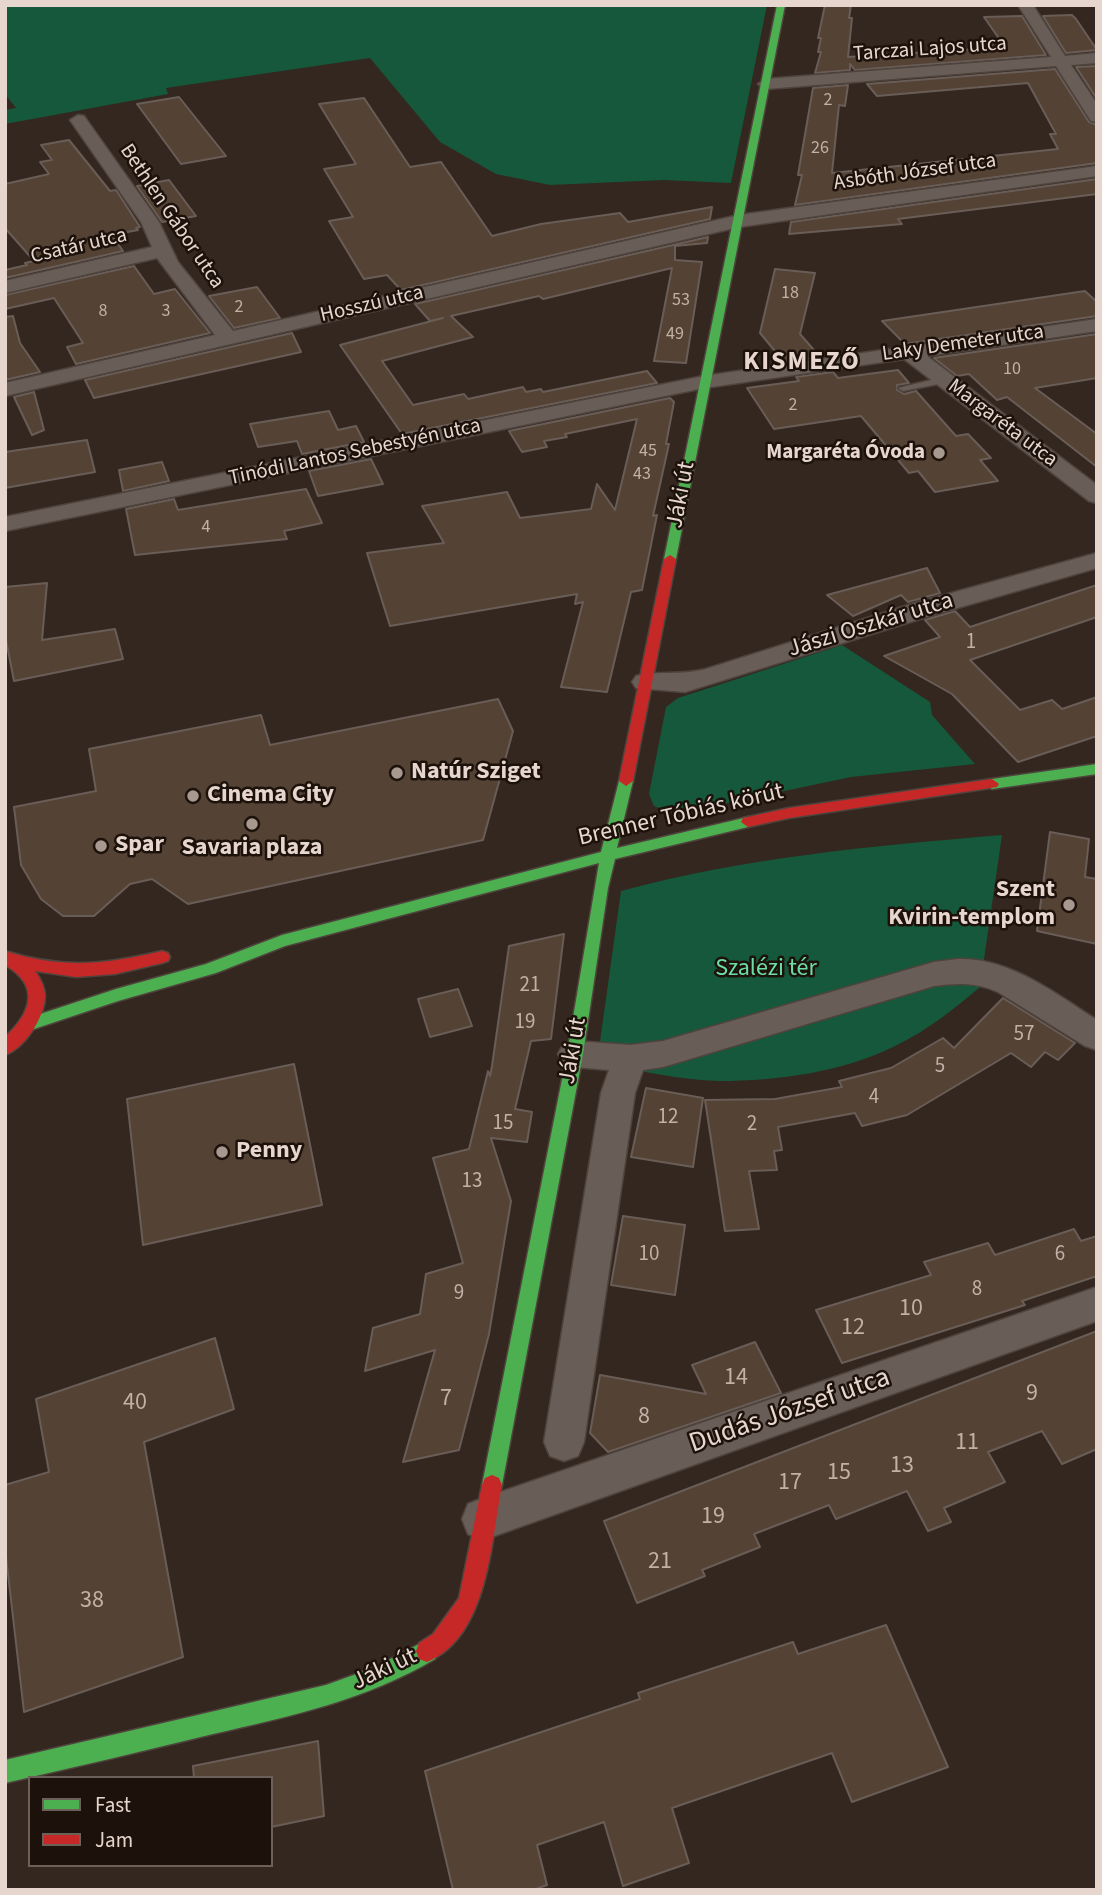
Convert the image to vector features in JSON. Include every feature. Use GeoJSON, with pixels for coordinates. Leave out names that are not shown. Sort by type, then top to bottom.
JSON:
{"type":"FeatureCollection","features":[{"type":"Feature","properties":{"kind":"street","name":"Jáki út"},"geometry":{"type":"LineString","coordinates":[[5,1772],[269,1710],[356,1686],[403,1667],[441,1642],[469,1602],[575,1054],[600,888],[616,830],[781,5]]}},
{"type":"Feature","properties":{"kind":"street"},"geometry":{"type":"LineString","coordinates":[[1025,5],[1097,117]]}},
{"type":"Feature","properties":{"kind":"street","name":"Tarczai Lajos utca"},"geometry":{"type":"LineString","coordinates":[[766,84],[1097,58]]}},
{"type":"Feature","properties":{"kind":"street","name":"Bethlen Gábor utca"},"geometry":{"type":"LineString","coordinates":[[78,120],[150,222],[162,251],[228,338]]}},
{"type":"Feature","properties":{"kind":"street","name":"Asbóth József utca"},"geometry":{"type":"LineString","coordinates":[[739,221],[1097,171]]}},
{"type":"Feature","properties":{"kind":"street","name":"Hosszú utca"},"geometry":{"type":"LineString","coordinates":[[5,390],[739,221]]}},
{"type":"Feature","properties":{"kind":"street","name":"Csatár utca"},"geometry":{"type":"LineString","coordinates":[[5,288],[162,251]]}},
{"type":"Feature","properties":{"kind":"street","name":"Laky Demeter utca"},"geometry":{"type":"LineString","coordinates":[[704,382],[1097,325]]}},
{"type":"Feature","properties":{"kind":"street","name":"Margaréta utca"},"geometry":{"type":"LineString","coordinates":[[908,352],[1097,496]]}},
{"type":"Feature","properties":{"kind":"street","name":"Tinódi Lantos Sebestyén utca"},"geometry":{"type":"LineString","coordinates":[[5,524],[704,382]]}},
{"type":"Feature","properties":{"kind":"street","name":"Jászi Oszkár utca"},"geometry":{"type":"LineString","coordinates":[[645,682],[685,683],[715,675],[924,609],[1097,560]]}},
{"type":"Feature","properties":{"kind":"street","name":"Brenner Tóbiás körút"},"geometry":{"type":"LineString","coordinates":[[28,1026],[116,995],[210,969],[282,941],[608,855],[789,813],[1097,769]]}},
{"type":"Feature","properties":{"kind":"street","name":"Brenner Tóbiás körút"},"geometry":{"type":"LineString","coordinates":[[218,948],[282,941]]}},
{"type":"Feature","properties":{"kind":"street"},"geometry":{"type":"LineString","coordinates":[[11,960],[76,971],[115,968],[180,953]]}},
{"type":"Feature","properties":{"kind":"street"},"geometry":{"type":"LineString","coordinates":[[6,1048],[34,1016],[38,993],[31,974],[11,960]]}},
{"type":"Feature","properties":{"kind":"street"},"geometry":{"type":"LineString","coordinates":[[575,1054],[630,1058],[663,1054],[934,974],[984,973],[1015,987],[1097,1037]]}},
{"type":"Feature","properties":{"kind":"street","name":"Jáki út"},"geometry":{"type":"LineString","coordinates":[[564,1442],[618,1093],[630,1058]]}},
{"type":"Feature","properties":{"kind":"street","name":"Dudás József utca"},"geometry":{"type":"LineString","coordinates":[[483,1519],[1097,1304]]}},
{"type":"Feature","properties":{"kind":"lane"},"geometry":{"type":"LineString","coordinates":[[903,388],[944,380]]}},
{"type":"Feature","properties":{"kind":"green space"},"geometry":{"type":"Polygon","coordinates":[[[5,5],[767,5],[731,183],[664,180],[550,185],[496,174],[440,142],[370,58],[166,88],[168,94],[5,124],[5,110],[16,108],[5,94],[5,5]]]}},
{"type":"Feature","properties":{"kind":"green space"},"geometry":{"type":"Polygon","coordinates":[[[842,645],[930,702],[932,715],[975,764],[851,777],[675,814],[654,806],[649,794],[666,707],[678,698],[842,645]]]}},
{"type":"Feature","properties":{"kind":"green space","name":"Szalézi tér"},"geometry":{"type":"Polygon","coordinates":[[[1002,835],[980,987],[919,1033],[855,1062],[787,1077],[704,1080],[597,1063],[621,891],[762,861],[1002,835]]]}},
{"type":"Feature","properties":{"kind":"building"},"geometry":{"type":"Polygon","coordinates":[[[825,5],[851,5],[848,57],[993,48],[989,40],[1000,40],[984,17],[1022,16],[1046,55],[855,70],[850,64],[850,70],[815,73],[821,52],[818,52],[821,38],[818,38],[825,5]]]}},
{"type":"Feature","properties":{"kind":"building"},"geometry":{"type":"Polygon","coordinates":[[[1072,15],[1097,50],[1066,53],[1043,16],[1072,15]]]}},
{"type":"Feature","properties":{"kind":"building"},"geometry":{"type":"Polygon","coordinates":[[[1097,66],[1097,99],[1076,67],[1097,66]]]}},
{"type":"Feature","properties":{"kind":"building"},"geometry":{"type":"Polygon","coordinates":[[[1055,69],[1089,122],[1097,125],[1097,163],[795,205],[802,175],[798,175],[813,88],[848,85],[845,106],[839,105],[832,173],[1058,149],[1050,134],[1056,134],[1028,83],[877,96],[867,84],[1055,69]]]}},
{"type":"Feature","properties":{"kind":"building"},"geometry":{"type":"Polygon","coordinates":[[[179,97],[226,156],[181,164],[137,104],[179,97]]]}},
{"type":"Feature","properties":{"kind":"building"},"geometry":{"type":"Polygon","coordinates":[[[364,98],[410,167],[441,162],[492,236],[541,224],[620,213],[628,222],[712,207],[710,219],[401,290],[387,275],[364,279],[329,221],[353,217],[324,169],[356,164],[319,104],[364,98]]]}},
{"type":"Feature","properties":{"kind":"building"},"geometry":{"type":"Polygon","coordinates":[[[69,140],[110,191],[116,190],[140,227],[136,228],[138,230],[112,235],[123,251],[5,278],[5,270],[34,261],[5,228],[5,184],[49,174],[40,162],[52,160],[41,145],[69,140]]]}},
{"type":"Feature","properties":{"kind":"building"},"geometry":{"type":"Polygon","coordinates":[[[1097,179],[1097,194],[898,219],[902,224],[789,234],[791,222],[1097,179]]]}},
{"type":"Feature","properties":{"kind":"building"},"geometry":{"type":"Polygon","coordinates":[[[169,180],[196,216],[162,222],[137,186],[169,180]]]}},
{"type":"Feature","properties":{"kind":"building"},"geometry":{"type":"Polygon","coordinates":[[[708,237],[707,243],[675,246],[675,260],[702,262],[686,363],[654,361],[672,268],[543,299],[539,296],[451,316],[473,337],[382,361],[413,405],[464,394],[468,399],[523,387],[526,392],[541,389],[543,392],[647,371],[657,383],[402,434],[340,345],[443,318],[430,321],[415,304],[708,237]]]}},
{"type":"Feature","properties":{"kind":"building"},"geometry":{"type":"Polygon","coordinates":[[[134,266],[154,294],[175,289],[210,333],[76,364],[67,347],[83,343],[54,298],[5,309],[5,295],[134,266]]]}},
{"type":"Feature","properties":{"kind":"building"},"geometry":{"type":"Polygon","coordinates":[[[775,269],[815,273],[800,334],[820,357],[784,362],[760,333],[775,269]]]}},
{"type":"Feature","properties":{"kind":"building"},"geometry":{"type":"Polygon","coordinates":[[[257,287],[280,318],[234,328],[209,296],[257,287]]]}},
{"type":"Feature","properties":{"kind":"building"},"geometry":{"type":"Polygon","coordinates":[[[1085,291],[1097,302],[1097,316],[905,344],[882,321],[1085,291]]]}},
{"type":"Feature","properties":{"kind":"building"},"geometry":{"type":"Polygon","coordinates":[[[13,316],[20,343],[40,372],[5,380],[5,317],[13,316]]]}},
{"type":"Feature","properties":{"kind":"building"},"geometry":{"type":"Polygon","coordinates":[[[292,333],[301,352],[94,398],[85,380],[292,333]]]}},
{"type":"Feature","properties":{"kind":"building"},"geometry":{"type":"Polygon","coordinates":[[[1097,334],[1097,378],[1035,388],[1097,434],[1097,467],[1007,397],[997,400],[969,374],[957,376],[934,358],[1097,334]]]}},
{"type":"Feature","properties":{"kind":"building"},"geometry":{"type":"Polygon","coordinates":[[[898,370],[909,383],[897,385],[897,390],[904,394],[916,391],[956,436],[968,434],[991,458],[980,460],[998,481],[935,492],[918,471],[909,473],[861,416],[774,429],[747,388],[799,381],[796,377],[833,372],[838,378],[898,370]]]}},
{"type":"Feature","properties":{"kind":"building"},"geometry":{"type":"Polygon","coordinates":[[[34,392],[44,430],[32,435],[14,397],[34,392]]]}},
{"type":"Feature","properties":{"kind":"building"},"geometry":{"type":"Polygon","coordinates":[[[670,398],[674,402],[666,444],[669,444],[653,516],[657,515],[642,590],[631,592],[607,692],[561,687],[583,602],[575,604],[577,594],[390,626],[367,553],[444,543],[422,506],[507,492],[520,518],[591,509],[597,484],[615,510],[637,419],[565,434],[567,437],[544,441],[547,447],[522,452],[509,431],[670,398]]]}},
{"type":"Feature","properties":{"kind":"building"},"geometry":{"type":"Polygon","coordinates":[[[329,411],[338,430],[356,426],[364,442],[302,454],[297,441],[258,447],[250,424],[329,411]]]}},
{"type":"Feature","properties":{"kind":"building"},"geometry":{"type":"Polygon","coordinates":[[[87,440],[95,472],[5,488],[5,452],[87,440]]]}},
{"type":"Feature","properties":{"kind":"building"},"geometry":{"type":"Polygon","coordinates":[[[371,459],[383,484],[318,496],[309,471],[371,459]]]}},
{"type":"Feature","properties":{"kind":"building"},"geometry":{"type":"Polygon","coordinates":[[[162,462],[169,481],[123,491],[119,470],[162,462]]]}},
{"type":"Feature","properties":{"kind":"building"},"geometry":{"type":"Polygon","coordinates":[[[306,489],[322,523],[284,531],[287,539],[135,555],[126,509],[174,499],[178,510],[306,489]]]}},
{"type":"Feature","properties":{"kind":"building"},"geometry":{"type":"Polygon","coordinates":[[[927,568],[940,593],[908,602],[901,595],[853,616],[827,595],[927,568]]]}},
{"type":"Feature","properties":{"kind":"building"},"geometry":{"type":"Polygon","coordinates":[[[47,583],[42,640],[115,629],[123,659],[14,681],[5,635],[5,587],[47,583]]]}},
{"type":"Feature","properties":{"kind":"building"},"geometry":{"type":"Polygon","coordinates":[[[1097,585],[1097,617],[970,660],[1020,710],[1052,700],[1062,709],[1097,697],[1097,736],[1018,762],[952,694],[884,656],[940,637],[925,620],[955,611],[970,627],[1097,585]]]}},
{"type":"Feature","properties":{"kind":"building","name":"Savaria plaza"},"geometry":{"type":"Polygon","coordinates":[[[498,699],[513,731],[483,840],[188,904],[152,879],[130,884],[94,916],[63,916],[41,899],[21,865],[14,807],[96,791],[89,749],[261,715],[270,745],[498,699]]]}},
{"type":"Feature","properties":{"kind":"building","name":"Szent Kvirin-templom"},"geometry":{"type":"Polygon","coordinates":[[[1050,832],[1089,839],[1085,877],[1097,879],[1097,944],[1037,931],[1050,832]]]}},
{"type":"Feature","properties":{"kind":"building"},"geometry":{"type":"Polygon","coordinates":[[[564,934],[551,1039],[531,1041],[515,1109],[532,1112],[527,1142],[491,1138],[511,1201],[489,1334],[459,1450],[403,1462],[435,1350],[365,1371],[373,1328],[420,1314],[426,1274],[463,1263],[433,1158],[469,1149],[488,1071],[490,1076],[492,1066],[509,946],[564,934]]]}},
{"type":"Feature","properties":{"kind":"building"},"geometry":{"type":"Polygon","coordinates":[[[458,989],[472,1026],[430,1037],[418,999],[458,989]]]}},
{"type":"Feature","properties":{"kind":"building"},"geometry":{"type":"Polygon","coordinates":[[[1003,998],[1075,1043],[1058,1060],[1045,1052],[1031,1067],[1011,1053],[907,1115],[862,1126],[855,1113],[778,1127],[782,1150],[774,1151],[777,1170],[749,1171],[759,1229],[725,1231],[705,1100],[775,1099],[842,1087],[839,1081],[891,1068],[943,1038],[954,1048],[1003,998]]]}},
{"type":"Feature","properties":{"kind":"building","name":"Penny"},"geometry":{"type":"Polygon","coordinates":[[[294,1064],[322,1205],[143,1245],[127,1099],[294,1064]]]}},
{"type":"Feature","properties":{"kind":"building"},"geometry":{"type":"Polygon","coordinates":[[[646,1088],[703,1098],[693,1167],[631,1157],[646,1088]]]}},
{"type":"Feature","properties":{"kind":"building"},"geometry":{"type":"Polygon","coordinates":[[[623,1216],[685,1225],[675,1295],[611,1285],[623,1216]]]}},
{"type":"Feature","properties":{"kind":"building"},"geometry":{"type":"Polygon","coordinates":[[[1074,1229],[1081,1241],[1097,1236],[1097,1276],[1022,1301],[1025,1305],[842,1363],[816,1310],[931,1275],[924,1262],[988,1243],[995,1255],[1074,1229]]]}},
{"type":"Feature","properties":{"kind":"building"},"geometry":{"type":"Polygon","coordinates":[[[1097,1331],[1097,1449],[1062,1464],[1042,1431],[988,1452],[1005,1482],[944,1508],[951,1522],[928,1531],[907,1491],[836,1519],[829,1505],[754,1534],[760,1547],[702,1570],[705,1576],[637,1603],[604,1521],[1097,1331]]]}},
{"type":"Feature","properties":{"kind":"building"},"geometry":{"type":"Polygon","coordinates":[[[215,1338],[234,1409],[144,1442],[183,1657],[24,1712],[5,1548],[5,1485],[49,1472],[36,1399],[215,1338]]]}},
{"type":"Feature","properties":{"kind":"building"},"geometry":{"type":"Polygon","coordinates":[[[755,1342],[781,1393],[608,1452],[590,1433],[600,1375],[706,1394],[692,1365],[755,1342]]]}},
{"type":"Feature","properties":{"kind":"building"},"geometry":{"type":"Polygon","coordinates":[[[886,1625],[948,1767],[852,1802],[832,1753],[672,1808],[689,1863],[623,1886],[604,1822],[537,1845],[547,1885],[533,1890],[453,1890],[425,1771],[640,1699],[638,1693],[793,1642],[798,1654],[886,1625]]]}},
{"type":"Feature","properties":{"kind":"building"},"geometry":{"type":"Polygon","coordinates":[[[318,1741],[324,1816],[273,1827],[273,1776],[194,1776],[193,1766],[318,1741]]]}},
{"type":"Feature","properties":{"kind":"traffic: fast"},"geometry":{"type":"LineString","coordinates":[[670,559],[781,5]]}},
{"type":"Feature","properties":{"kind":"traffic: fast"},"geometry":{"type":"LineString","coordinates":[[992,784],[1097,769]]}},
{"type":"Feature","properties":{"kind":"traffic: fast"},"geometry":{"type":"LineString","coordinates":[[492,1485],[575,1054],[600,888],[626,781]]}},
{"type":"Feature","properties":{"kind":"traffic: fast"},"geometry":{"type":"LineString","coordinates":[[28,1025],[116,995],[210,969],[282,941],[678,837],[748,822]]}},
{"type":"Feature","properties":{"kind":"traffic: fast"},"geometry":{"type":"LineString","coordinates":[[5,1772],[326,1696],[378,1677],[427,1651]]}},
{"type":"Feature","properties":{"kind":"traffic: jam"},"geometry":{"type":"LineString","coordinates":[[626,781],[670,559]]}},
{"type":"Feature","properties":{"kind":"traffic: jam"},"geometry":{"type":"LineString","coordinates":[[748,822],[789,813],[992,784]]}},
{"type":"Feature","properties":{"kind":"traffic: jam"},"geometry":{"type":"LineString","coordinates":[[5,957],[21,966],[31,977],[37,1000],[27,1024],[5,1048]]}},
{"type":"Feature","properties":{"kind":"traffic: jam"},"geometry":{"type":"LineString","coordinates":[[18,962],[76,971],[115,968],[162,957]]}},
{"type":"Feature","properties":{"kind":"traffic: jam"},"geometry":{"type":"LineString","coordinates":[[427,1651],[441,1642],[469,1602],[492,1485]]}},
{"type":"Feature","properties":{"kind":"place","name":"Margaréta Óvoda"},"geometry":{"type":"Point","coordinates":[939,453]}},
{"type":"Feature","properties":{"kind":"place","name":"Natúr Sziget"},"geometry":{"type":"Point","coordinates":[397,773]}},
{"type":"Feature","properties":{"kind":"place","name":"Cinema City"},"geometry":{"type":"Point","coordinates":[193,796]}},
{"type":"Feature","properties":{"kind":"place","name":"Savaria plaza"},"geometry":{"type":"Point","coordinates":[252,824]}},
{"type":"Feature","properties":{"kind":"place","name":"Spar"},"geometry":{"type":"Point","coordinates":[101,846]}},
{"type":"Feature","properties":{"kind":"place","name":"Szent Kvirin-templom"},"geometry":{"type":"Point","coordinates":[1069,905]}},
{"type":"Feature","properties":{"kind":"place","name":"Penny"},"geometry":{"type":"Point","coordinates":[222,1152]}},
{"type":"Feature","properties":{"kind":"district","name":"KISMEZŐ"},"geometry":{"type":"Point","coordinates":[802,363]}}]}
